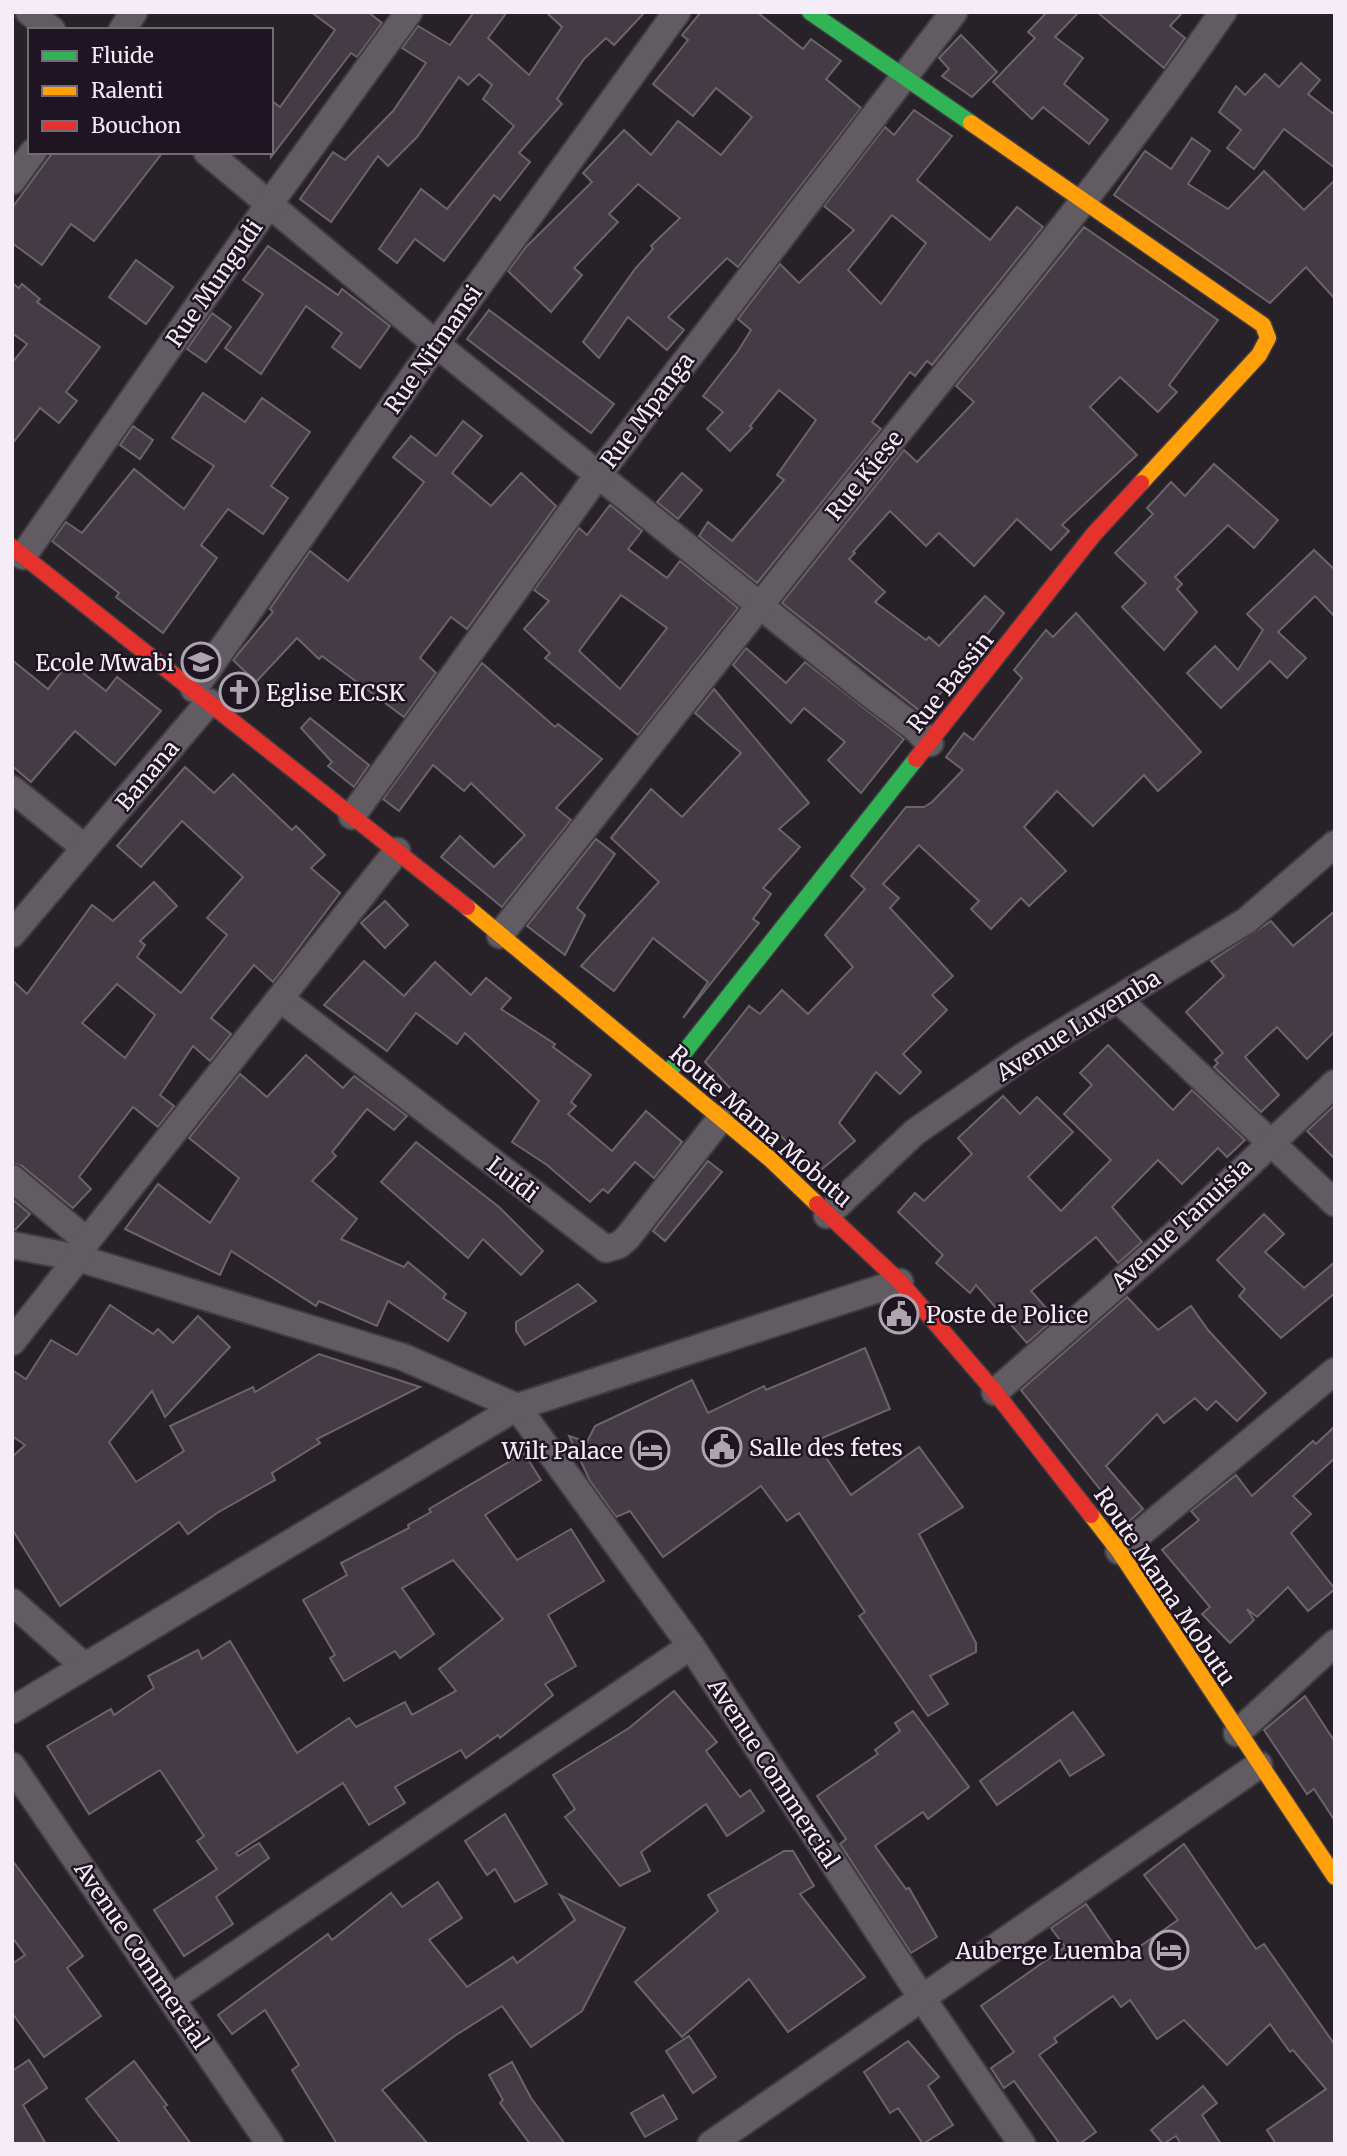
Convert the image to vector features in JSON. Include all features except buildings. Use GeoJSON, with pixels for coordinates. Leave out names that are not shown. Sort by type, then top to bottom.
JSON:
{"type":"FeatureCollection","features":[{"type":"Feature","properties":{"kind":"street"},"geometry":{"type":"LineString","coordinates":[[29,12],[49,28]]}},
{"type":"Feature","properties":{"kind":"street"},"geometry":{"type":"LineString","coordinates":[[123,28],[134,12]]}},
{"type":"Feature","properties":{"kind":"street","name":"Rue Mungudi"},"geometry":{"type":"LineString","coordinates":[[18,552],[408,12]]}},
{"type":"Feature","properties":{"kind":"street","name":"Rue Nitmansi"},"geometry":{"type":"LineString","coordinates":[[201,696],[436,344],[677,12]]}},
{"type":"Feature","properties":{"kind":"street"},"geometry":{"type":"LineString","coordinates":[[810,12],[1085,199]]}},
{"type":"Feature","properties":{"kind":"street","name":"Rue Mpanga"},"geometry":{"type":"LineString","coordinates":[[352,816],[598,475],[954,12]]}},
{"type":"Feature","properties":{"kind":"street","name":"Rue Kiese"},"geometry":{"type":"LineString","coordinates":[[500,935],[759,605],[1085,199],[1164,97],[1223,12]]}},
{"type":"Feature","properties":{"kind":"street"},"geometry":{"type":"LineString","coordinates":[[12,181],[32,154]]}},
{"type":"Feature","properties":{"kind":"street"},"geometry":{"type":"LineString","coordinates":[[209,154],[436,344],[914,727],[930,743]]}},
{"type":"Feature","properties":{"kind":"street","name":"Rue Bassin"},"geometry":{"type":"LineString","coordinates":[[668,1073],[1094,534],[1259,355],[1268,338],[1263,324],[1085,199]]}},
{"type":"Feature","properties":{"kind":"street","name":"Route Mama Mobutu"},"geometry":{"type":"LineString","coordinates":[[18,552],[397,851],[668,1073],[770,1159],[900,1282],[995,1392],[1119,1551],[1237,1733],[1335,1877]]}},
{"type":"Feature","properties":{"kind":"street","name":"Banana"},"geometry":{"type":"LineString","coordinates":[[12,934],[85,848],[201,696]]}},
{"type":"Feature","properties":{"kind":"street"},"geometry":{"type":"LineString","coordinates":[[12,789],[85,848]]}},
{"type":"Feature","properties":{"kind":"street","name":"Avenue Luvemba"},"geometry":{"type":"LineString","coordinates":[[827,1215],[915,1132],[1025,1055],[1246,921],[1335,844]]}},
{"type":"Feature","properties":{"kind":"street"},"geometry":{"type":"LineString","coordinates":[[12,1342],[397,851]]}},
{"type":"Feature","properties":{"kind":"street","name":"Luidi"},"geometry":{"type":"LineString","coordinates":[[282,1000],[606,1249],[619,1245],[628,1237],[721,1118]]}},
{"type":"Feature","properties":{"kind":"street"},"geometry":{"type":"LineString","coordinates":[[1119,1000],[1268,1143],[1335,1203]]}},
{"type":"Feature","properties":{"kind":"street","name":"Avenue Tanuisia"},"geometry":{"type":"LineString","coordinates":[[995,1392],[1176,1233],[1268,1143],[1335,1083]]}},
{"type":"Feature","properties":{"kind":"street"},"geometry":{"type":"LineString","coordinates":[[12,1178],[83,1249]]}},
{"type":"Feature","properties":{"kind":"street"},"geometry":{"type":"LineString","coordinates":[[12,1245],[83,1249],[403,1357],[517,1407]]}},
{"type":"Feature","properties":{"kind":"street"},"geometry":{"type":"LineString","coordinates":[[12,1710],[517,1407],[900,1282]]}},
{"type":"Feature","properties":{"kind":"street"},"geometry":{"type":"LineString","coordinates":[[1119,1551],[1335,1371]]}},
{"type":"Feature","properties":{"kind":"street","name":"Avenue Commercial"},"geometry":{"type":"LineString","coordinates":[[517,1407],[691,1646],[922,1998],[1023,2144]]}},
{"type":"Feature","properties":{"kind":"street"},"geometry":{"type":"LineString","coordinates":[[12,1602],[84,1666]]}},
{"type":"Feature","properties":{"kind":"street"},"geometry":{"type":"LineString","coordinates":[[1237,1733],[1335,1643]]}},
{"type":"Feature","properties":{"kind":"street"},"geometry":{"type":"LineString","coordinates":[[172,1998],[691,1646]]}},
{"type":"Feature","properties":{"kind":"street"},"geometry":{"type":"LineString","coordinates":[[711,2144],[1259,1765]]}},
{"type":"Feature","properties":{"kind":"street","name":"Avenue Commercial"},"geometry":{"type":"LineString","coordinates":[[12,1766],[270,2144]]}},
{"type":"Feature","properties":{"kind":"traffic: fast"},"geometry":{"type":"LineString","coordinates":[[810,12],[971,123]]}},
{"type":"Feature","properties":{"kind":"traffic: fast"},"geometry":{"type":"LineString","coordinates":[[668,1073],[916,759]]}},
{"type":"Feature","properties":{"kind":"traffic: slow"},"geometry":{"type":"LineString","coordinates":[[971,123],[1263,325],[1268,338],[1259,355],[1141,483]]}},
{"type":"Feature","properties":{"kind":"traffic: slow"},"geometry":{"type":"LineString","coordinates":[[467,907],[770,1159],[817,1204]]}},
{"type":"Feature","properties":{"kind":"traffic: slow"},"geometry":{"type":"LineString","coordinates":[[1091,1515],[1119,1551],[1335,1877]]}},
{"type":"Feature","properties":{"kind":"traffic: jam"},"geometry":{"type":"LineString","coordinates":[[916,759],[1094,534],[1141,483]]}},
{"type":"Feature","properties":{"kind":"traffic: jam"},"geometry":{"type":"LineString","coordinates":[[12,547],[467,907]]}},
{"type":"Feature","properties":{"kind":"traffic: jam"},"geometry":{"type":"LineString","coordinates":[[817,1204],[900,1282],[995,1392],[1091,1515]]}},
{"type":"Feature","properties":{"kind":"place","name":"Ecole Mwabi"},"geometry":{"type":"Point","coordinates":[201,662]}},
{"type":"Feature","properties":{"kind":"place","name":"Eglise EICSK"},"geometry":{"type":"Point","coordinates":[239,692]}},
{"type":"Feature","properties":{"kind":"place","name":"Poste de Police"},"geometry":{"type":"Point","coordinates":[899,1314]}},
{"type":"Feature","properties":{"kind":"place","name":"Salle des fetes"},"geometry":{"type":"Point","coordinates":[722,1447]}},
{"type":"Feature","properties":{"kind":"place","name":"Wilt Palace"},"geometry":{"type":"Point","coordinates":[650,1450]}},
{"type":"Feature","properties":{"kind":"place","name":"Auberge Luemba"},"geometry":{"type":"Point","coordinates":[1169,1950]}}]}
